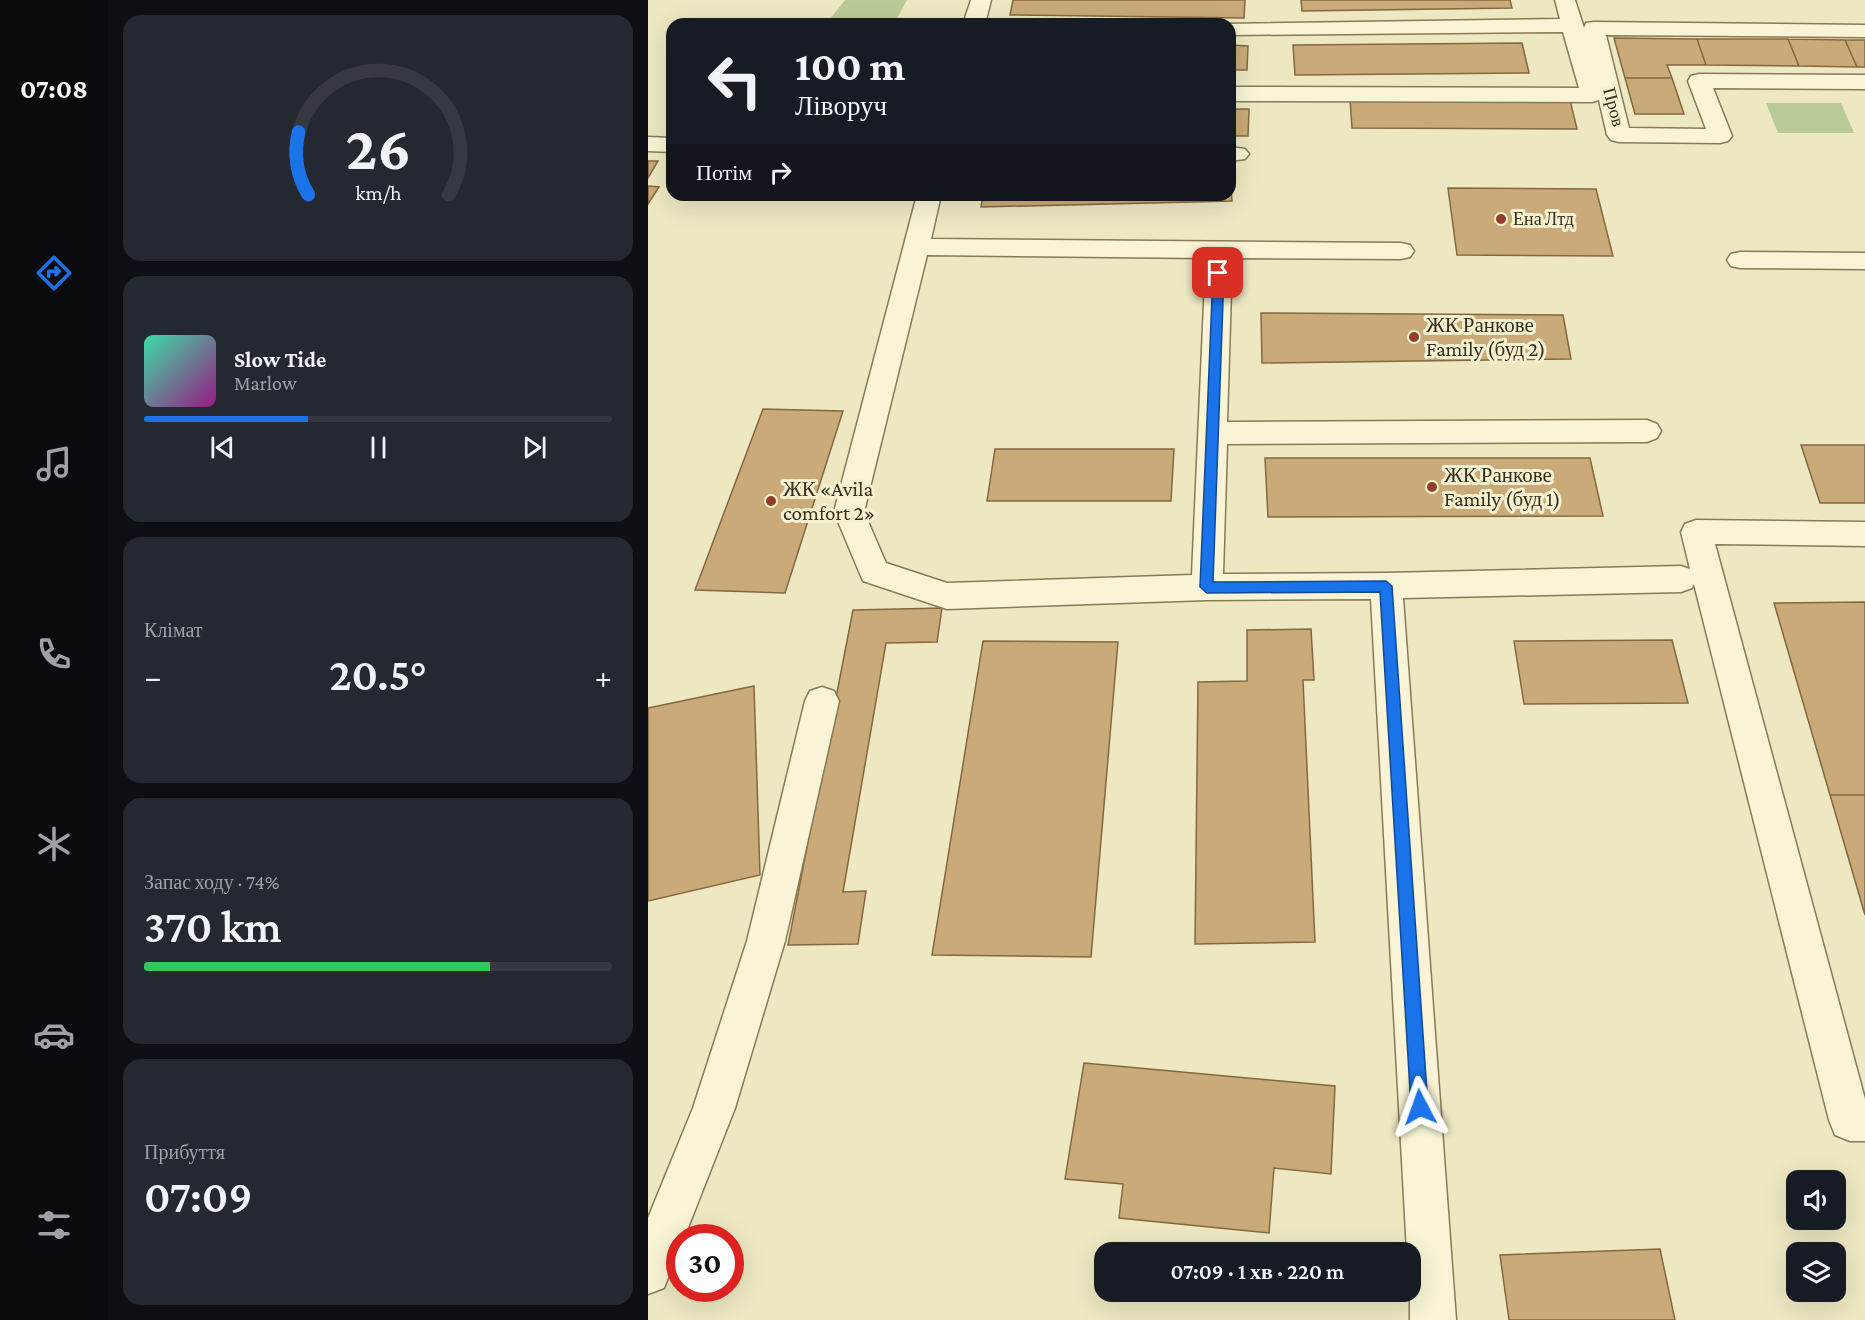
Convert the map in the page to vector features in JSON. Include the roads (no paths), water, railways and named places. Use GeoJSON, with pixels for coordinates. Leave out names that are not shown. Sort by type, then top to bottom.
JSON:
{"type":"FeatureCollection","features":[{"type":"Feature","properties":{"kind":"street"},"geometry":{"type":"LineString","coordinates":[[976,18],[981,0]]}},
{"type":"Feature","properties":{"kind":"street"},"geometry":{"type":"LineString","coordinates":[[1236,94],[1592,95],[1565,0]]}},
{"type":"Feature","properties":{"kind":"street"},"geometry":{"type":"LineString","coordinates":[[1236,28],[1572,25]]}},
{"type":"Feature","properties":{"kind":"street","name":"Пров"},"geometry":{"type":"LineString","coordinates":[[1865,31],[1594,28],[1619,135],[1720,136],[1699,81],[1865,82]]}},
{"type":"Feature","properties":{"kind":"street"},"geometry":{"type":"LineString","coordinates":[[648,144],[666,145]]}},
{"type":"Feature","properties":{"kind":"street"},"geometry":{"type":"LineString","coordinates":[[926,201],[849,512],[874,572],[947,596],[1207,587],[1386,586],[1681,579]]}},
{"type":"Feature","properties":{"kind":"street"},"geometry":{"type":"LineString","coordinates":[[915,247],[1401,251]]}},
{"type":"Feature","properties":{"kind":"street"},"geometry":{"type":"LineString","coordinates":[[1207,587],[1219,250]]}},
{"type":"Feature","properties":{"kind":"street"},"geometry":{"type":"LineString","coordinates":[[1740,260],[1865,261]]}},
{"type":"Feature","properties":{"kind":"street"},"geometry":{"type":"LineString","coordinates":[[1212,432],[1647,431]]}},
{"type":"Feature","properties":{"kind":"street"},"geometry":{"type":"LineString","coordinates":[[1865,534],[1696,532],[1850,1120],[1865,1120]]}},
{"type":"Feature","properties":{"kind":"street"},"geometry":{"type":"LineString","coordinates":[[1386,586],[1433,1320]]}},
{"type":"Feature","properties":{"kind":"street"},"geometry":{"type":"LineString","coordinates":[[648,1272],[714,1108],[766,941],[822,701]]}},
{"type":"Feature","properties":{"kind":"place","name":"Ена Лтд"},"geometry":{"type":"Point","coordinates":[1501,219]}},
{"type":"Feature","properties":{"kind":"place","name":"ЖК Ранкове Family (буд 2)"},"geometry":{"type":"Point","coordinates":[1414,337]}},
{"type":"Feature","properties":{"kind":"place","name":"ЖК Ранкове Family (буд 1)"},"geometry":{"type":"Point","coordinates":[1432,487]}},
{"type":"Feature","properties":{"kind":"place","name":"ЖК «Avila comfort 2»"},"geometry":{"type":"Point","coordinates":[771,501]}}]}
